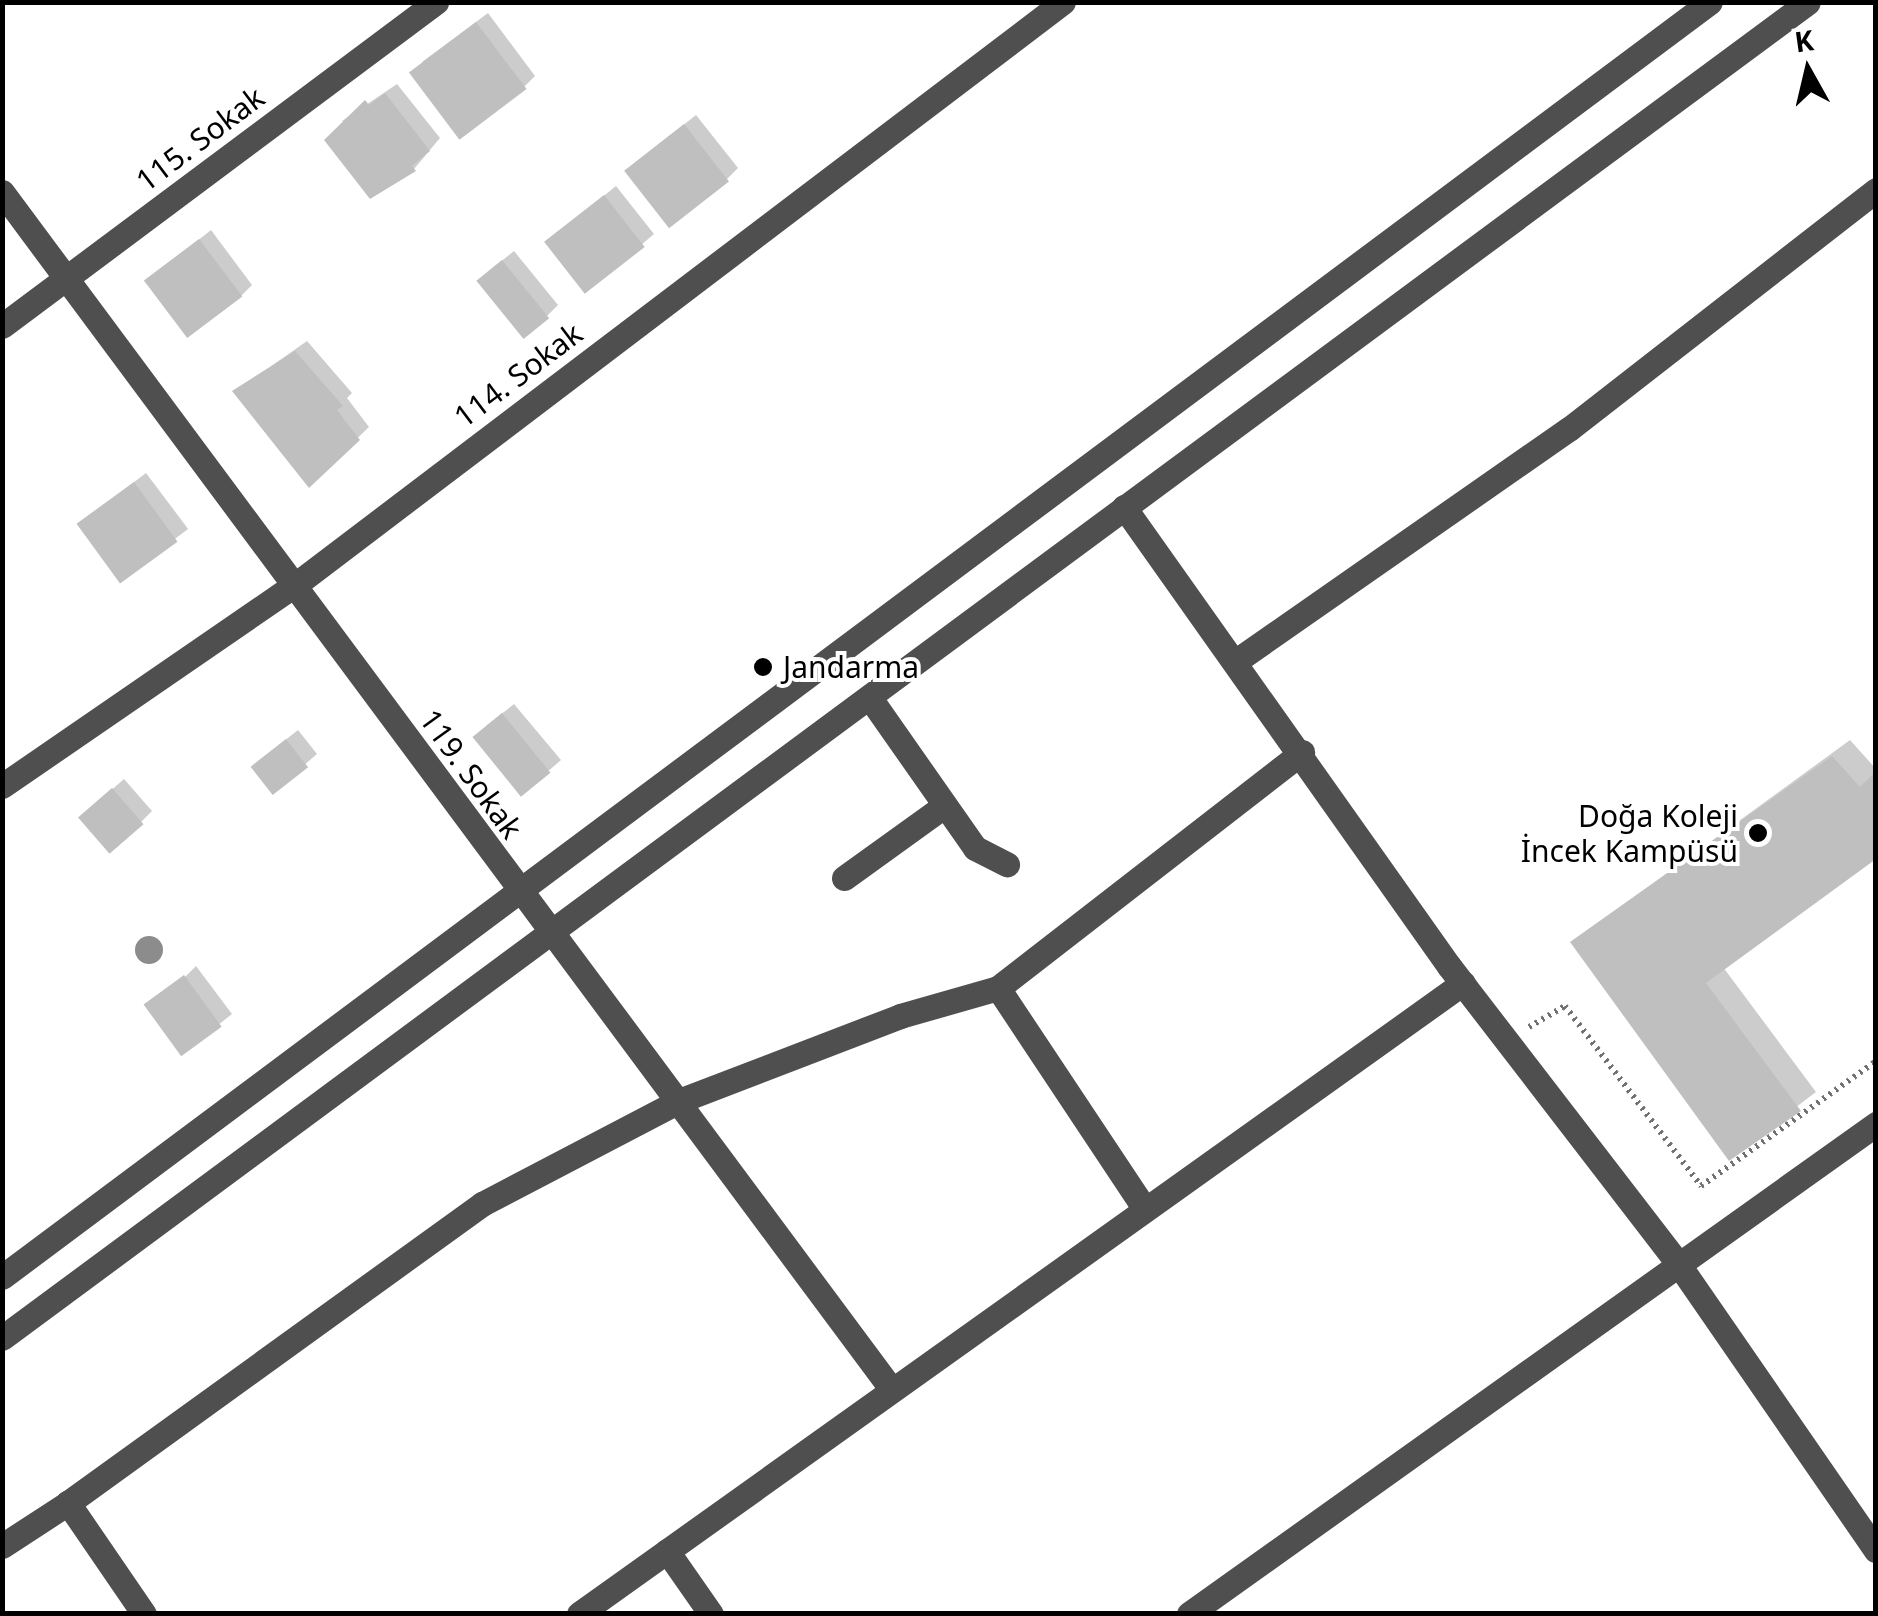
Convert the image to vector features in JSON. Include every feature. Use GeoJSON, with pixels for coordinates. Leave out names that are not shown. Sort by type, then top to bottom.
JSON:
{"type":"FeatureCollection","features":[{"type":"Feature","properties":{"kind":"street","name":"115. Sokak"},"geometry":{"type":"LineString","coordinates":[[2,326],[436,2]]}},
{"type":"Feature","properties":{"kind":"street","name":"114. Sokak"},"geometry":{"type":"LineString","coordinates":[[2,786],[295,585],[1062,2]]}},
{"type":"Feature","properties":{"kind":"street"},"geometry":{"type":"LineString","coordinates":[[2,1277],[520,896],[1710,2]]}},
{"type":"Feature","properties":{"kind":"street"},"geometry":{"type":"LineString","coordinates":[[2,1338],[554,936],[1124,507],[1808,2]]}},
{"type":"Feature","properties":{"kind":"street"},"geometry":{"type":"LineString","coordinates":[[1236,661],[1569,429],[1876,190]]}},
{"type":"Feature","properties":{"kind":"street","name":"119. Sokak"},"geometry":{"type":"LineString","coordinates":[[2,192],[70,277],[520,896],[679,1101],[892,1390]]}},
{"type":"Feature","properties":{"kind":"street"},"geometry":{"type":"LineString","coordinates":[[1124,507],[1463,983],[1677,1262],[1876,1550]]}},
{"type":"Feature","properties":{"kind":"street"},"geometry":{"type":"LineString","coordinates":[[870,698],[975,848],[1008,864]]}},
{"type":"Feature","properties":{"kind":"street"},"geometry":{"type":"LineString","coordinates":[[2,1546],[68,1503],[482,1204],[679,1101],[900,1016],[998,988],[1302,752]]}},
{"type":"Feature","properties":{"kind":"street"},"geometry":{"type":"LineString","coordinates":[[844,878],[944,806]]}},
{"type":"Feature","properties":{"kind":"street"},"geometry":{"type":"LineString","coordinates":[[578,1614],[1463,983]]}},
{"type":"Feature","properties":{"kind":"street"},"geometry":{"type":"LineString","coordinates":[[998,988],[1146,1209]]}},
{"type":"Feature","properties":{"kind":"street"},"geometry":{"type":"LineString","coordinates":[[1189,1614],[1677,1262],[1876,1124]]}},
{"type":"Feature","properties":{"kind":"street"},"geometry":{"type":"LineString","coordinates":[[68,1503],[144,1614]]}},
{"type":"Feature","properties":{"kind":"street"},"geometry":{"type":"LineString","coordinates":[[666,1551],[711,1614]]}},
{"type":"Feature","properties":{"kind":"path"},"geometry":{"type":"LineString","coordinates":[[1506,1040],[1565,1006],[1701,1186],[1876,1061]]}},
{"type":"Feature","properties":{"kind":"building"},"geometry":{"type":"Polygon","coordinates":[[[476,22],[527,89],[459,140],[409,73],[476,22]]]}},
{"type":"Feature","properties":{"kind":"building"},"geometry":{"type":"Polygon","coordinates":[[[385,93],[430,151],[412,166],[416,171],[370,199],[324,140],[365,100],[369,105],[385,93]]]}},
{"type":"Feature","properties":{"kind":"building"},"geometry":{"type":"Polygon","coordinates":[[[684,124],[729,182],[669,228],[624,171],[684,124]]]}},
{"type":"Feature","properties":{"kind":"building"},"geometry":{"type":"Polygon","coordinates":[[[604,195],[645,247],[585,294],[544,242],[604,195]]]}},
{"type":"Feature","properties":{"kind":"building"},"geometry":{"type":"Polygon","coordinates":[[[199,239],[242,297],[187,338],[144,281],[199,239]]]}},
{"type":"Feature","properties":{"kind":"building"},"geometry":{"type":"Polygon","coordinates":[[[502,260],[549,318],[524,339],[476,281],[502,260]]]}},
{"type":"Feature","properties":{"kind":"building"},"geometry":{"type":"Polygon","coordinates":[[[295,351],[343,406],[337,410],[360,440],[309,488],[232,391],[295,351]]]}},
{"type":"Feature","properties":{"kind":"building"},"geometry":{"type":"Polygon","coordinates":[[[134,482],[177,542],[120,584],[77,524],[134,482]]]}},
{"type":"Feature","properties":{"kind":"building"},"geometry":{"type":"Polygon","coordinates":[[[502,713],[550,773],[521,797],[472,737],[502,713]]]}},
{"type":"Feature","properties":{"kind":"building"},"geometry":{"type":"Polygon","coordinates":[[[286,739],[308,767],[273,795],[251,767],[286,739]]]}},
{"type":"Feature","properties":{"kind":"building"},"geometry":{"type":"Polygon","coordinates":[[[1832,756],[1860,787],[1876,771],[1876,859],[1706,983],[1801,1111],[1729,1161],[1570,942],[1832,756]]]}},
{"type":"Feature","properties":{"kind":"building"},"geometry":{"type":"Polygon","coordinates":[[[112,788],[143,824],[110,854],[78,818],[112,788]]]}},
{"type":"Feature","properties":{"kind":"building"},"geometry":{"type":"Polygon","coordinates":[[[184,975],[222,1027],[181,1056],[144,1004],[184,975]]]}},
{"type":"Feature","properties":{"kind":"place","name":"Jandarma"},"geometry":{"type":"Point","coordinates":[763,667]}},
{"type":"Feature","properties":{"kind":"place","name":"Doğa Koleji İncek Kampüsü"},"geometry":{"type":"Point","coordinates":[1758,833]}}]}
